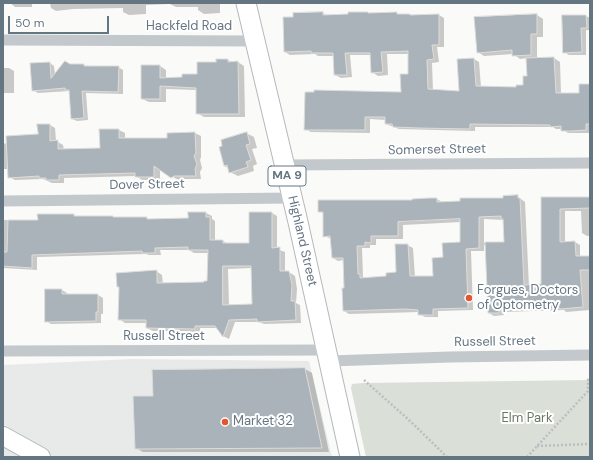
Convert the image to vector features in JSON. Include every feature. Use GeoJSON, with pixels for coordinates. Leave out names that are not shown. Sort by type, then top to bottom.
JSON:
{"type":"FeatureCollection","features":[{"type":"Feature","properties":{"kind":"highway","name":"Highland Street"},"geometry":{"type":"LineString","coordinates":[[246,3],[292,198],[350,457]]}},
{"type":"Feature","properties":{"kind":"main road"},"geometry":{"type":"LineString","coordinates":[[3,436],[41,457]]}},
{"type":"Feature","properties":{"kind":"street","name":"Hackfeld Road"},"geometry":{"type":"LineString","coordinates":[[3,40],[256,41]]}},
{"type":"Feature","properties":{"kind":"street","name":"Somerset Street"},"geometry":{"type":"LineString","coordinates":[[284,166],[590,163]]}},
{"type":"Feature","properties":{"kind":"street","name":"Dover Street"},"geometry":{"type":"LineString","coordinates":[[3,201],[292,198]]}},
{"type":"Feature","properties":{"kind":"street","name":"Russell Street"},"geometry":{"type":"LineString","coordinates":[[3,351],[450,357],[590,355]]}},
{"type":"Feature","properties":{"kind":"path"},"geometry":{"type":"LineString","coordinates":[[527,457],[589,392],[588,377]]}},
{"type":"Feature","properties":{"kind":"path"},"geometry":{"type":"LineString","coordinates":[[364,380],[447,457]]}},
{"type":"Feature","properties":{"kind":"path"},"geometry":{"type":"LineString","coordinates":[[536,446],[590,444]]}},
{"type":"Feature","properties":{"kind":"path"},"geometry":{"type":"LineString","coordinates":[[530,453],[533,457]]}},
{"type":"Feature","properties":{"kind":"shaded area"},"geometry":{"type":"Polygon","coordinates":[[[3,354],[4,365],[132,359],[309,361],[332,457],[3,457],[3,354]]]}},
{"type":"Feature","properties":{"kind":"green space","name":"Elm Park"},"geometry":{"type":"Polygon","coordinates":[[[590,380],[590,457],[366,457],[351,388],[352,384],[363,383],[590,380]]]}},
{"type":"Feature","properties":{"kind":"building"},"geometry":{"type":"Polygon","coordinates":[[[323,12],[323,15],[348,14],[348,12],[397,12],[397,14],[410,15],[439,14],[439,45],[432,45],[434,59],[427,60],[428,89],[459,91],[457,59],[474,58],[476,86],[516,87],[516,85],[523,85],[523,76],[527,76],[526,58],[554,57],[556,93],[579,93],[579,84],[590,84],[590,124],[586,124],[586,130],[572,131],[561,131],[561,126],[550,127],[550,125],[470,124],[470,129],[419,128],[393,127],[392,124],[385,124],[385,117],[365,117],[365,130],[304,130],[305,92],[314,92],[314,90],[401,92],[400,74],[408,74],[408,51],[381,52],[383,72],[371,73],[370,53],[345,53],[347,75],[334,75],[333,53],[311,53],[311,51],[284,52],[283,17],[293,17],[293,13],[323,12]]]}},
{"type":"Feature","properties":{"kind":"building"},"geometry":{"type":"Polygon","coordinates":[[[537,14],[537,34],[531,34],[531,55],[512,56],[512,50],[477,53],[474,17],[537,14]]]}},
{"type":"Feature","properties":{"kind":"building"},"geometry":{"type":"Polygon","coordinates":[[[562,15],[586,15],[587,28],[581,28],[582,52],[563,53],[562,15]]]}},
{"type":"Feature","properties":{"kind":"building"},"geometry":{"type":"Polygon","coordinates":[[[216,59],[228,59],[228,62],[238,61],[239,114],[196,114],[196,88],[160,86],[160,99],[141,99],[141,65],[160,65],[160,78],[182,77],[182,74],[197,74],[197,62],[216,62],[216,59]]]}},
{"type":"Feature","properties":{"kind":"building"},"geometry":{"type":"Polygon","coordinates":[[[65,61],[70,64],[84,64],[84,66],[119,66],[118,92],[82,91],[84,118],[71,119],[69,90],[65,90],[65,88],[32,91],[30,63],[50,62],[51,78],[65,61]]]}},
{"type":"Feature","properties":{"kind":"building"},"geometry":{"type":"Polygon","coordinates":[[[37,124],[50,124],[50,141],[58,140],[58,149],[100,148],[99,129],[119,129],[119,138],[167,138],[167,133],[195,132],[196,153],[194,156],[197,164],[195,169],[196,176],[174,176],[171,178],[154,166],[154,177],[135,177],[135,173],[59,175],[59,180],[46,180],[46,178],[39,178],[39,176],[8,178],[6,136],[38,134],[37,124]]]}},
{"type":"Feature","properties":{"kind":"building"},"geometry":{"type":"Polygon","coordinates":[[[247,132],[250,144],[246,145],[251,160],[246,162],[248,167],[229,173],[227,165],[224,166],[219,147],[222,146],[221,140],[247,132]]]}},
{"type":"Feature","properties":{"kind":"building"},"geometry":{"type":"Polygon","coordinates":[[[518,195],[518,198],[520,198],[524,285],[541,284],[541,197],[590,197],[590,208],[560,209],[560,242],[575,241],[576,256],[590,256],[590,270],[580,270],[583,307],[499,310],[499,313],[488,313],[485,242],[504,242],[503,219],[501,219],[501,216],[479,217],[479,248],[466,249],[468,308],[433,309],[433,315],[418,315],[418,310],[405,309],[343,311],[343,258],[332,258],[330,236],[323,237],[323,212],[318,212],[318,200],[412,200],[437,198],[437,202],[460,201],[460,198],[503,198],[503,196],[518,195]],[[460,219],[398,222],[398,236],[371,236],[371,243],[365,242],[365,246],[357,246],[358,274],[360,274],[360,278],[386,276],[386,273],[396,272],[395,244],[408,244],[410,276],[433,276],[432,258],[443,257],[442,243],[460,242],[460,219]]]}},
{"type":"Feature","properties":{"kind":"building"},"geometry":{"type":"Polygon","coordinates":[[[188,212],[206,212],[206,217],[210,217],[210,240],[223,240],[223,243],[249,243],[249,212],[272,212],[272,248],[280,247],[280,271],[289,271],[292,285],[291,301],[295,301],[296,320],[257,322],[257,319],[229,320],[223,337],[215,326],[195,326],[195,329],[146,328],[146,320],[118,320],[119,287],[117,287],[116,273],[157,270],[157,283],[204,282],[207,281],[208,250],[188,250],[188,247],[155,248],[155,253],[142,253],[142,251],[32,255],[32,268],[3,266],[3,252],[7,252],[8,220],[38,220],[37,214],[147,217],[147,219],[188,218],[188,212]],[[223,266],[223,305],[252,304],[251,266],[223,266]]]}},
{"type":"Feature","properties":{"kind":"building"},"geometry":{"type":"Polygon","coordinates":[[[45,289],[62,289],[62,294],[98,294],[98,312],[96,312],[96,321],[45,322],[45,289]]]}},
{"type":"Feature","properties":{"kind":"building","name":"Market 32"},"geometry":{"type":"Polygon","coordinates":[[[305,368],[322,448],[135,449],[133,396],[153,396],[152,370],[305,368]]]}},
{"type":"Feature","properties":{"kind":"place","name":"Forgues, Doctors of Optometry"},"geometry":{"type":"Point","coordinates":[469,298]}},
{"type":"Feature","properties":{"kind":"place","name":"Market 32"},"geometry":{"type":"Point","coordinates":[225,422]}}]}
